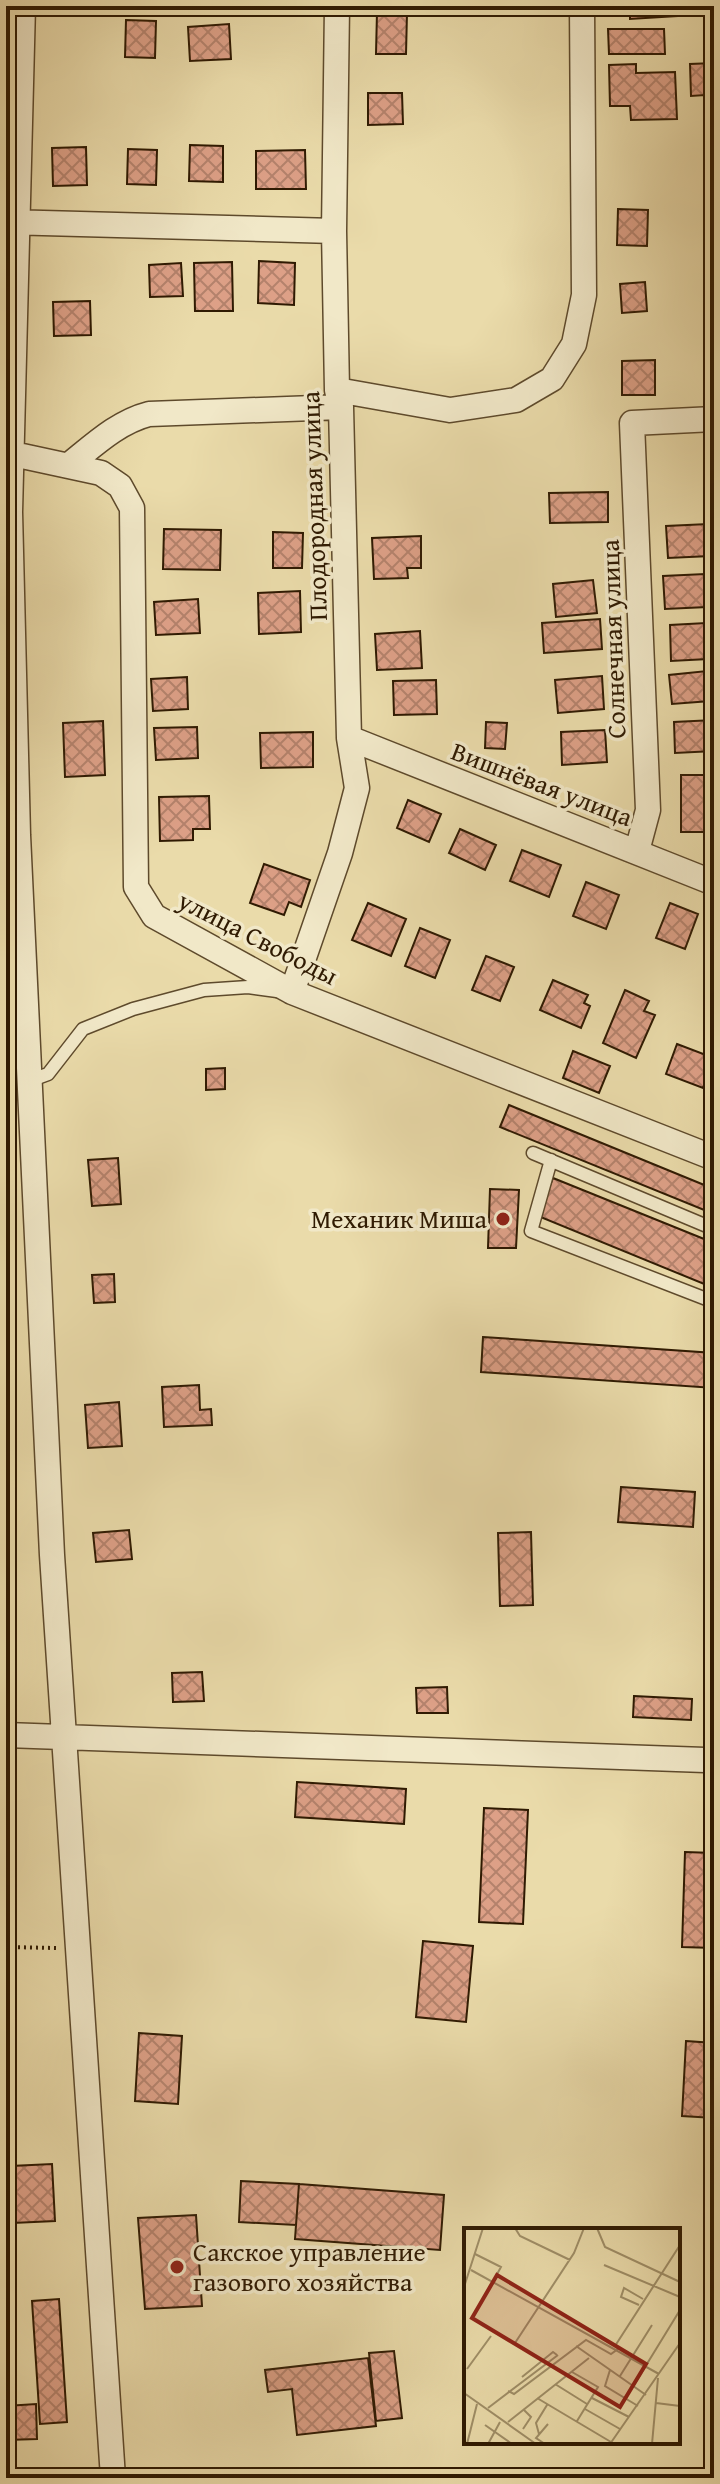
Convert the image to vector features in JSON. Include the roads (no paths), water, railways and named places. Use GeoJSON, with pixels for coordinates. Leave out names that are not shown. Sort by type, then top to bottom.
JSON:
{"type":"FeatureCollection","features":[{"type":"Feature","properties":{"kind":"street"},"geometry":{"type":"LineString","coordinates":[[23,6],[12,222],[13,454],[8,512],[18,835],[52,1555],[113,2478]]}},
{"type":"Feature","properties":{"kind":"street","name":"Плодородная улица"},"geometry":{"type":"LineString","coordinates":[[292,992],[340,853],[357,788],[349,738],[334,231],[337,6]]}},
{"type":"Feature","properties":{"kind":"street"},"geometry":{"type":"LineString","coordinates":[[69,465],[132,418],[149,414],[339,398],[450,410],[516,400],[552,379],[574,344],[584,295],[582,6]]}},
{"type":"Feature","properties":{"kind":"street"},"geometry":{"type":"LineString","coordinates":[[12,222],[334,231]]}},
{"type":"Feature","properties":{"kind":"street","name":"Солнечная улица"},"geometry":{"type":"LineString","coordinates":[[637,851],[648,810],[632,423],[714,419]]}},
{"type":"Feature","properties":{"kind":"street","name":"улица Свободы"},"geometry":{"type":"LineString","coordinates":[[13,454],[101,473],[120,486],[132,508],[136,887],[154,916],[292,992],[714,1158]]}},
{"type":"Feature","properties":{"kind":"street","name":"Вишнёвая улица"},"geometry":{"type":"LineString","coordinates":[[349,738],[714,883]]}},
{"type":"Feature","properties":{"kind":"street"},"geometry":{"type":"LineString","coordinates":[[6,1735],[705,1760]]}},
{"type":"Feature","properties":{"kind":"lane"},"geometry":{"type":"LineString","coordinates":[[29,1081],[48,1074],[83,1029],[133,1009],[204,990],[248,987],[292,992]]}},
{"type":"Feature","properties":{"kind":"lane"},"geometry":{"type":"LineString","coordinates":[[533,1153],[714,1229]]}},
{"type":"Feature","properties":{"kind":"lane"},"geometry":{"type":"LineString","coordinates":[[551,1160],[531,1231],[714,1302]]}},
{"type":"Feature","properties":{"kind":"place","name":"Механик Миша"},"geometry":{"type":"Point","coordinates":[503,1219]}},
{"type":"Feature","properties":{"kind":"place","name":"Сакское управление газового хозяйства"},"geometry":{"type":"Point","coordinates":[177,2267]}}]}
